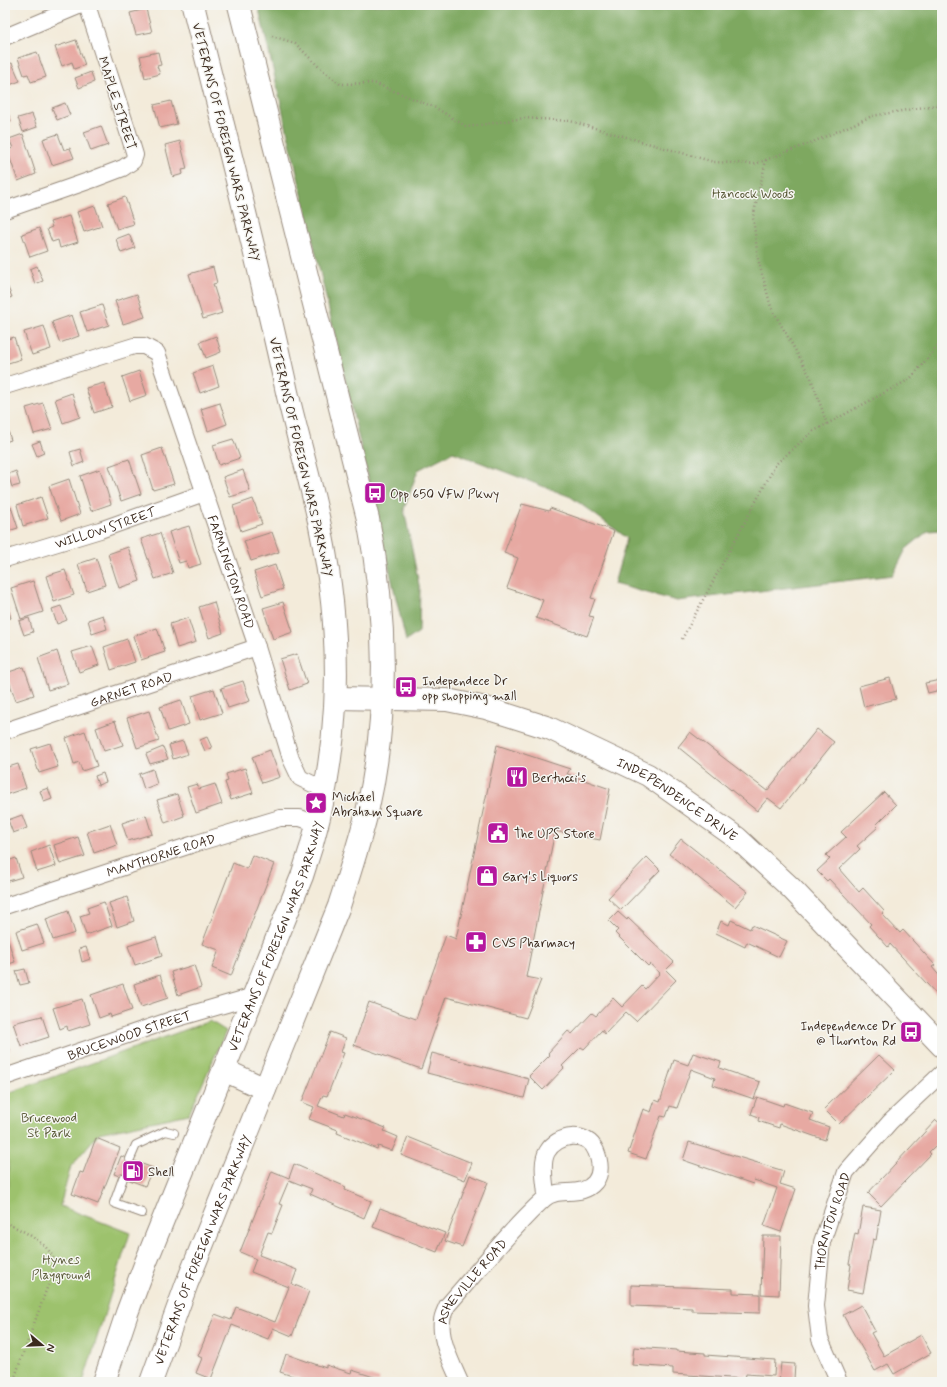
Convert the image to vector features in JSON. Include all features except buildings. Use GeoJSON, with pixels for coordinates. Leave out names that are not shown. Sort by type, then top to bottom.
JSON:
{"type":"FeatureCollection","features":[{"type":"Feature","properties":{"kind":"main road","name":"VETERANS OF FOREIGN WARS PARKWAY"},"geometry":{"type":"LineString","coordinates":[[104,1382],[144,1269],[302,876],[318,824],[334,735],[336,698],[334,610],[321,531],[264,286],[193,5]]}},
{"type":"Feature","properties":{"kind":"main road","name":"VETERANS OF FOREIGN WARS PARKWAY"},"geometry":{"type":"LineString","coordinates":[[151,1382],[176,1310],[322,949],[353,864],[367,811],[373,780],[381,699],[380,607],[376,562],[368,519],[239,5]]}},
{"type":"Feature","properties":{"kind":"main road","name":"INDEPENDENCE DRIVE"},"geometry":{"type":"LineString","coordinates":[[336,698],[447,700],[486,708],[549,728],[648,775],[737,838],[791,888],[942,1046]]}},
{"type":"Feature","properties":{"kind":"main road"},"geometry":{"type":"LineString","coordinates":[[224,1070],[265,1089]]}},
{"type":"Feature","properties":{"kind":"street"},"geometry":{"type":"LineString","coordinates":[[5,37],[81,5]]}},
{"type":"Feature","properties":{"kind":"street","name":"MAPLE STREET"},"geometry":{"type":"LineString","coordinates":[[5,210],[123,168],[133,161],[135,155],[87,5]]}},
{"type":"Feature","properties":{"kind":"street","name":"FARMINGTON ROAD"},"geometry":{"type":"LineString","coordinates":[[5,386],[134,346],[144,346],[157,353],[256,647],[296,773],[300,778],[325,790]]}},
{"type":"Feature","properties":{"kind":"street","name":"WILLOW STREET"},"geometry":{"type":"LineString","coordinates":[[5,559],[100,530],[204,493]]}},
{"type":"Feature","properties":{"kind":"street","name":"GARNET ROAD"},"geometry":{"type":"LineString","coordinates":[[5,731],[256,647]]}},
{"type":"Feature","properties":{"kind":"street","name":"MANTHORNE ROAD"},"geometry":{"type":"LineString","coordinates":[[5,906],[197,843],[280,818],[300,818],[318,824]]}},
{"type":"Feature","properties":{"kind":"street","name":"BRUCEWOOD STREET"},"geometry":{"type":"LineString","coordinates":[[5,1077],[171,1020],[254,996]]}},
{"type":"Feature","properties":{"kind":"street","name":"THORNTON ROAD"},"geometry":{"type":"LineString","coordinates":[[838,1382],[820,1339],[816,1306],[822,1242],[846,1172],[890,1122],[942,1073]]}},
{"type":"Feature","properties":{"kind":"street","name":"ASHEVILLE ROAD"},"geometry":{"type":"LineString","coordinates":[[460,1382],[448,1356],[442,1334],[441,1322],[447,1306],[546,1197]]}},
{"type":"Feature","properties":{"kind":"lane"},"geometry":{"type":"LineString","coordinates":[[130,1159],[136,1145],[166,1131],[174,1133]]}},
{"type":"Feature","properties":{"kind":"lane"},"geometry":{"type":"LineString","coordinates":[[123,1178],[114,1203],[142,1214]]}},
{"type":"Feature","properties":{"kind":"path"},"geometry":{"type":"LineString","coordinates":[[272,36],[295,43],[320,68],[340,84],[374,83],[436,108],[467,128],[525,118],[570,121],[714,162],[755,164],[813,142],[872,116],[942,104]]}},
{"type":"Feature","properties":{"kind":"path"},"geometry":{"type":"LineString","coordinates":[[766,160],[753,217],[758,259],[771,307],[811,378],[827,424]]}},
{"type":"Feature","properties":{"kind":"path"},"geometry":{"type":"LineString","coordinates":[[682,639],[776,464],[812,432],[910,379],[942,340]]}},
{"type":"Feature","properties":{"kind":"path"},"geometry":{"type":"LineString","coordinates":[[5,1223],[20,1228],[45,1248],[53,1258],[52,1274],[14,1382]]}},
{"type":"Feature","properties":{"kind":"green space","name":"Hancock Woods"},"geometry":{"type":"Polygon","coordinates":[[[258,5],[942,5],[942,530],[928,531],[906,549],[893,575],[677,601],[614,584],[627,538],[571,497],[453,452],[418,470],[404,509],[420,590],[419,632],[406,641],[258,5]]]}},
{"type":"Feature","properties":{"kind":"green space"},"geometry":{"type":"Polygon","coordinates":[[[210,1021],[226,1031],[189,1114],[99,1133],[71,1166],[60,1206],[130,1233],[83,1382],[5,1382],[5,1186],[9,1186],[5,1094],[210,1021]]]}},
{"type":"Feature","properties":{"kind":"place","name":"Opp 650 VFW Pkwy"},"geometry":{"type":"Point","coordinates":[375,493]}},
{"type":"Feature","properties":{"kind":"place","name":"Independece Dr opp shopping mall"},"geometry":{"type":"Point","coordinates":[406,687]}},
{"type":"Feature","properties":{"kind":"place","name":"Bertucci's"},"geometry":{"type":"Point","coordinates":[517,777]}},
{"type":"Feature","properties":{"kind":"place","name":"Michael Abraham Square"},"geometry":{"type":"Point","coordinates":[316,803]}},
{"type":"Feature","properties":{"kind":"place","name":"The UPS Store"},"geometry":{"type":"Point","coordinates":[498,833]}},
{"type":"Feature","properties":{"kind":"place","name":"Gary's Liquors"},"geometry":{"type":"Point","coordinates":[487,876]}},
{"type":"Feature","properties":{"kind":"place","name":"CVS Pharmacy"},"geometry":{"type":"Point","coordinates":[476,942]}},
{"type":"Feature","properties":{"kind":"place","name":"Independence Dr @ Thornton Rd"},"geometry":{"type":"Point","coordinates":[911,1032]}},
{"type":"Feature","properties":{"kind":"place","name":"Shell"},"geometry":{"type":"Point","coordinates":[133,1171]}},
{"type":"Feature","properties":{"kind":"park label","name":"Brucewood St Park"},"geometry":{"type":"Point","coordinates":[49,1124]}},
{"type":"Feature","properties":{"kind":"park label","name":"Hynes Playground"},"geometry":{"type":"Point","coordinates":[61,1266]}}]}
